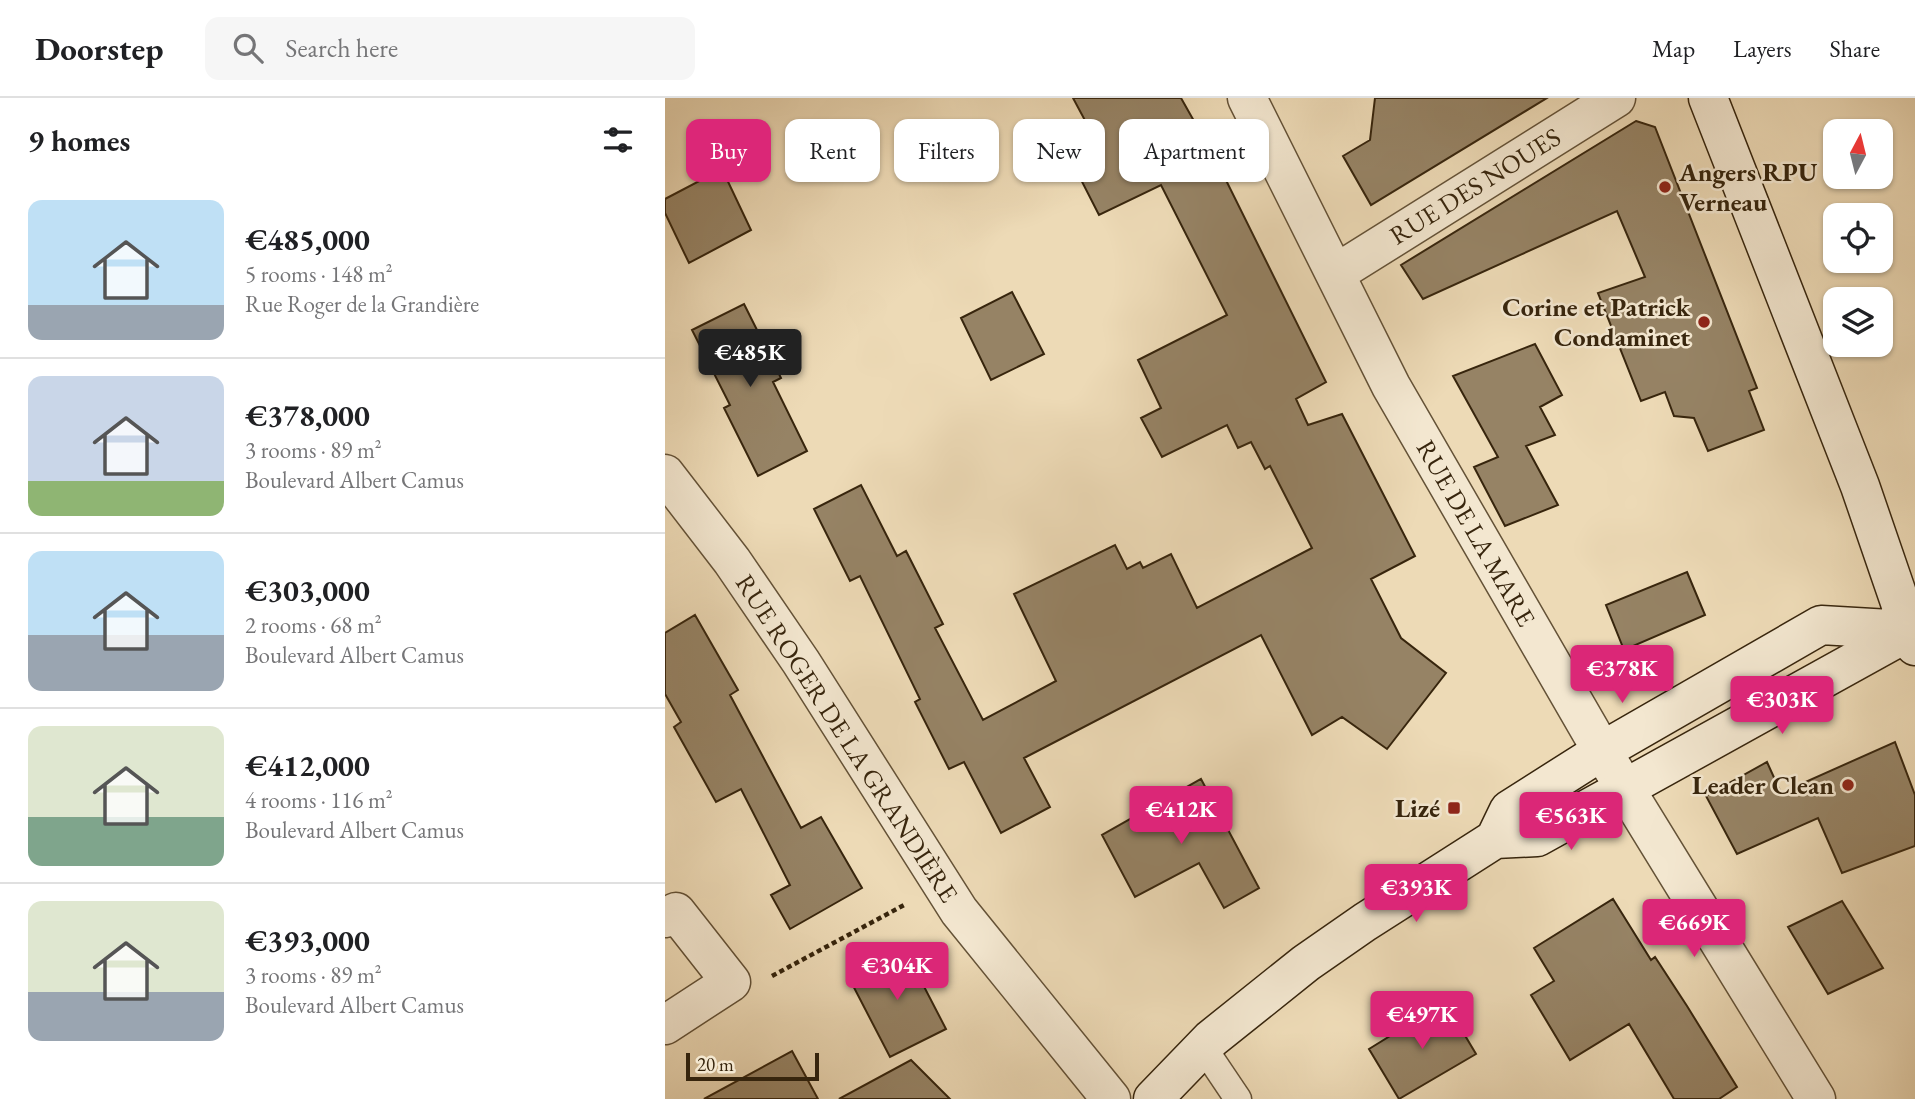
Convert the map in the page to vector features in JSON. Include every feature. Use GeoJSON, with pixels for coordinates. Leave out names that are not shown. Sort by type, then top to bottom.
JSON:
{"type":"FeatureCollection","features":[{"type":"Feature","properties":{"kind":"street","name":"RUE DE LA MARE"},"geometry":{"type":"LineString","coordinates":[[1247,98],[1391,386],[1602,751],[1816,1099]]}},
{"type":"Feature","properties":{"kind":"street","name":"RUE DES NOUES"},"geometry":{"type":"LineString","coordinates":[[1335,274],[1616,98]]}},
{"type":"Feature","properties":{"kind":"street"},"geometry":{"type":"LineString","coordinates":[[1708,98],[1860,486],[1912,635]]}},
{"type":"Feature","properties":{"kind":"street","name":"RUE ROGER DE LA GRANDIÈRE"},"geometry":{"type":"LineString","coordinates":[[665,474],[732,561],[801,662],[959,911],[1111,1099]]}},
{"type":"Feature","properties":{"kind":"street"},"geometry":{"type":"LineString","coordinates":[[1495,839],[1509,810],[1602,751],[1821,625],[1912,635]]}},
{"type":"Feature","properties":{"kind":"street"},"geometry":{"type":"LineString","coordinates":[[1153,1099],[1203,1047],[1315,957],[1495,839],[1537,837],[1624,787],[1912,635]]}},
{"type":"Feature","properties":{"kind":"street"},"geometry":{"type":"LineString","coordinates":[[665,918],[676,912],[731,982],[665,1026]]}},
{"type":"Feature","properties":{"kind":"lane"},"geometry":{"type":"LineString","coordinates":[[1203,1047],[1238,1099]]}},
{"type":"Feature","properties":{"kind":"path"},"geometry":{"type":"LineString","coordinates":[[764,980],[916,899]]}},
{"type":"Feature","properties":{"kind":"building"},"geometry":{"type":"Polygon","coordinates":[[[1073,98],[1181,98],[1193,119],[1119,119],[1119,182],[1227,182],[1326,382],[1296,399],[1308,425],[1342,414],[1415,556],[1371,579],[1401,638],[1446,673],[1387,749],[1342,717],[1312,735],[1261,635],[1024,758],[1050,807],[1001,833],[964,762],[949,769],[915,702],[920,699],[860,576],[850,581],[814,509],[861,485],[897,556],[906,551],[943,624],[935,628],[983,720],[1056,681],[1014,594],[1115,545],[1127,569],[1140,562],[1143,568],[1171,554],[1197,608],[1312,548],[1270,466],[1265,469],[1251,442],[1238,448],[1227,425],[1162,457],[1141,418],[1161,408],[1138,360],[1227,315],[1161,185],[1099,215],[1082,182],[1105,182],[1105,119],[1084,119],[1073,98]]]}},
{"type":"Feature","properties":{"kind":"building"},"geometry":{"type":"Polygon","coordinates":[[[1375,98],[1547,98],[1371,205],[1343,156],[1370,140],[1375,98]]]}},
{"type":"Feature","properties":{"kind":"building"},"geometry":{"type":"Polygon","coordinates":[[[1636,121],[1655,127],[1757,388],[1749,391],[1764,430],[1708,451],[1694,418],[1674,416],[1665,392],[1641,401],[1598,293],[1645,277],[1617,211],[1423,299],[1401,265],[1636,121]]]}},
{"type":"Feature","properties":{"kind":"building"},"geometry":{"type":"Polygon","coordinates":[[[697,182],[728,182],[751,230],[689,263],[665,213],[665,199],[697,182]]]}},
{"type":"Feature","properties":{"kind":"building"},"geometry":{"type":"Polygon","coordinates":[[[1012,292],[1044,354],[991,380],[961,318],[1012,292]]]}},
{"type":"Feature","properties":{"kind":"building"},"geometry":{"type":"Polygon","coordinates":[[[744,304],[781,378],[773,382],[807,451],[758,476],[724,408],[730,405],[692,330],[744,304]]]}},
{"type":"Feature","properties":{"kind":"building"},"geometry":{"type":"Polygon","coordinates":[[[1535,344],[1562,395],[1540,407],[1555,435],[1526,446],[1558,505],[1505,526],[1474,467],[1498,457],[1453,376],[1535,344]]]}},
{"type":"Feature","properties":{"kind":"building"},"geometry":{"type":"Polygon","coordinates":[[[1687,572],[1705,615],[1624,650],[1606,605],[1687,572]]]}},
{"type":"Feature","properties":{"kind":"building"},"geometry":{"type":"Polygon","coordinates":[[[695,615],[738,690],[730,695],[801,828],[821,817],[862,888],[790,929],[771,895],[790,885],[741,789],[716,802],[674,727],[681,722],[665,694],[665,633],[695,615]]]}},
{"type":"Feature","properties":{"kind":"building"},"geometry":{"type":"Polygon","coordinates":[[[1895,742],[1915,795],[1915,846],[1842,873],[1818,818],[1737,854],[1706,796],[1767,762],[1781,793],[1895,742]]]}},
{"type":"Feature","properties":{"kind":"building"},"geometry":{"type":"Polygon","coordinates":[[[1201,779],[1259,888],[1224,908],[1199,863],[1135,897],[1102,835],[1201,779]]]}},
{"type":"Feature","properties":{"kind":"building"},"geometry":{"type":"Polygon","coordinates":[[[1613,899],[1651,960],[1655,957],[1737,1087],[1719,1099],[1674,1099],[1629,1024],[1570,1060],[1531,995],[1554,981],[1534,948],[1613,899]]]}},
{"type":"Feature","properties":{"kind":"building"},"geometry":{"type":"Polygon","coordinates":[[[1842,901],[1883,968],[1828,994],[1788,927],[1842,901]]]}},
{"type":"Feature","properties":{"kind":"building"},"geometry":{"type":"Polygon","coordinates":[[[904,948],[946,1029],[890,1057],[848,976],[904,948]]]}},
{"type":"Feature","properties":{"kind":"building"},"geometry":{"type":"Polygon","coordinates":[[[1445,1002],[1476,1054],[1399,1099],[1369,1049],[1445,1002]]]}},
{"type":"Feature","properties":{"kind":"building"},"geometry":{"type":"Polygon","coordinates":[[[792,1051],[818,1099],[704,1099],[792,1051]]]}},
{"type":"Feature","properties":{"kind":"building"},"geometry":{"type":"Polygon","coordinates":[[[911,1060],[950,1099],[839,1099],[911,1060]]]}},
{"type":"Feature","properties":{"kind":"place","name":"Angers RPU Verneau"},"geometry":{"type":"Point","coordinates":[1665,187]}},
{"type":"Feature","properties":{"kind":"place","name":"Corine et Patrick Condaminet"},"geometry":{"type":"Point","coordinates":[1704,322]}},
{"type":"Feature","properties":{"kind":"place","name":"Leader Clean"},"geometry":{"type":"Point","coordinates":[1848,785]}},
{"type":"Feature","properties":{"kind":"place","name":"Lizé"},"geometry":{"type":"Point","coordinates":[1454,808]}}]}
